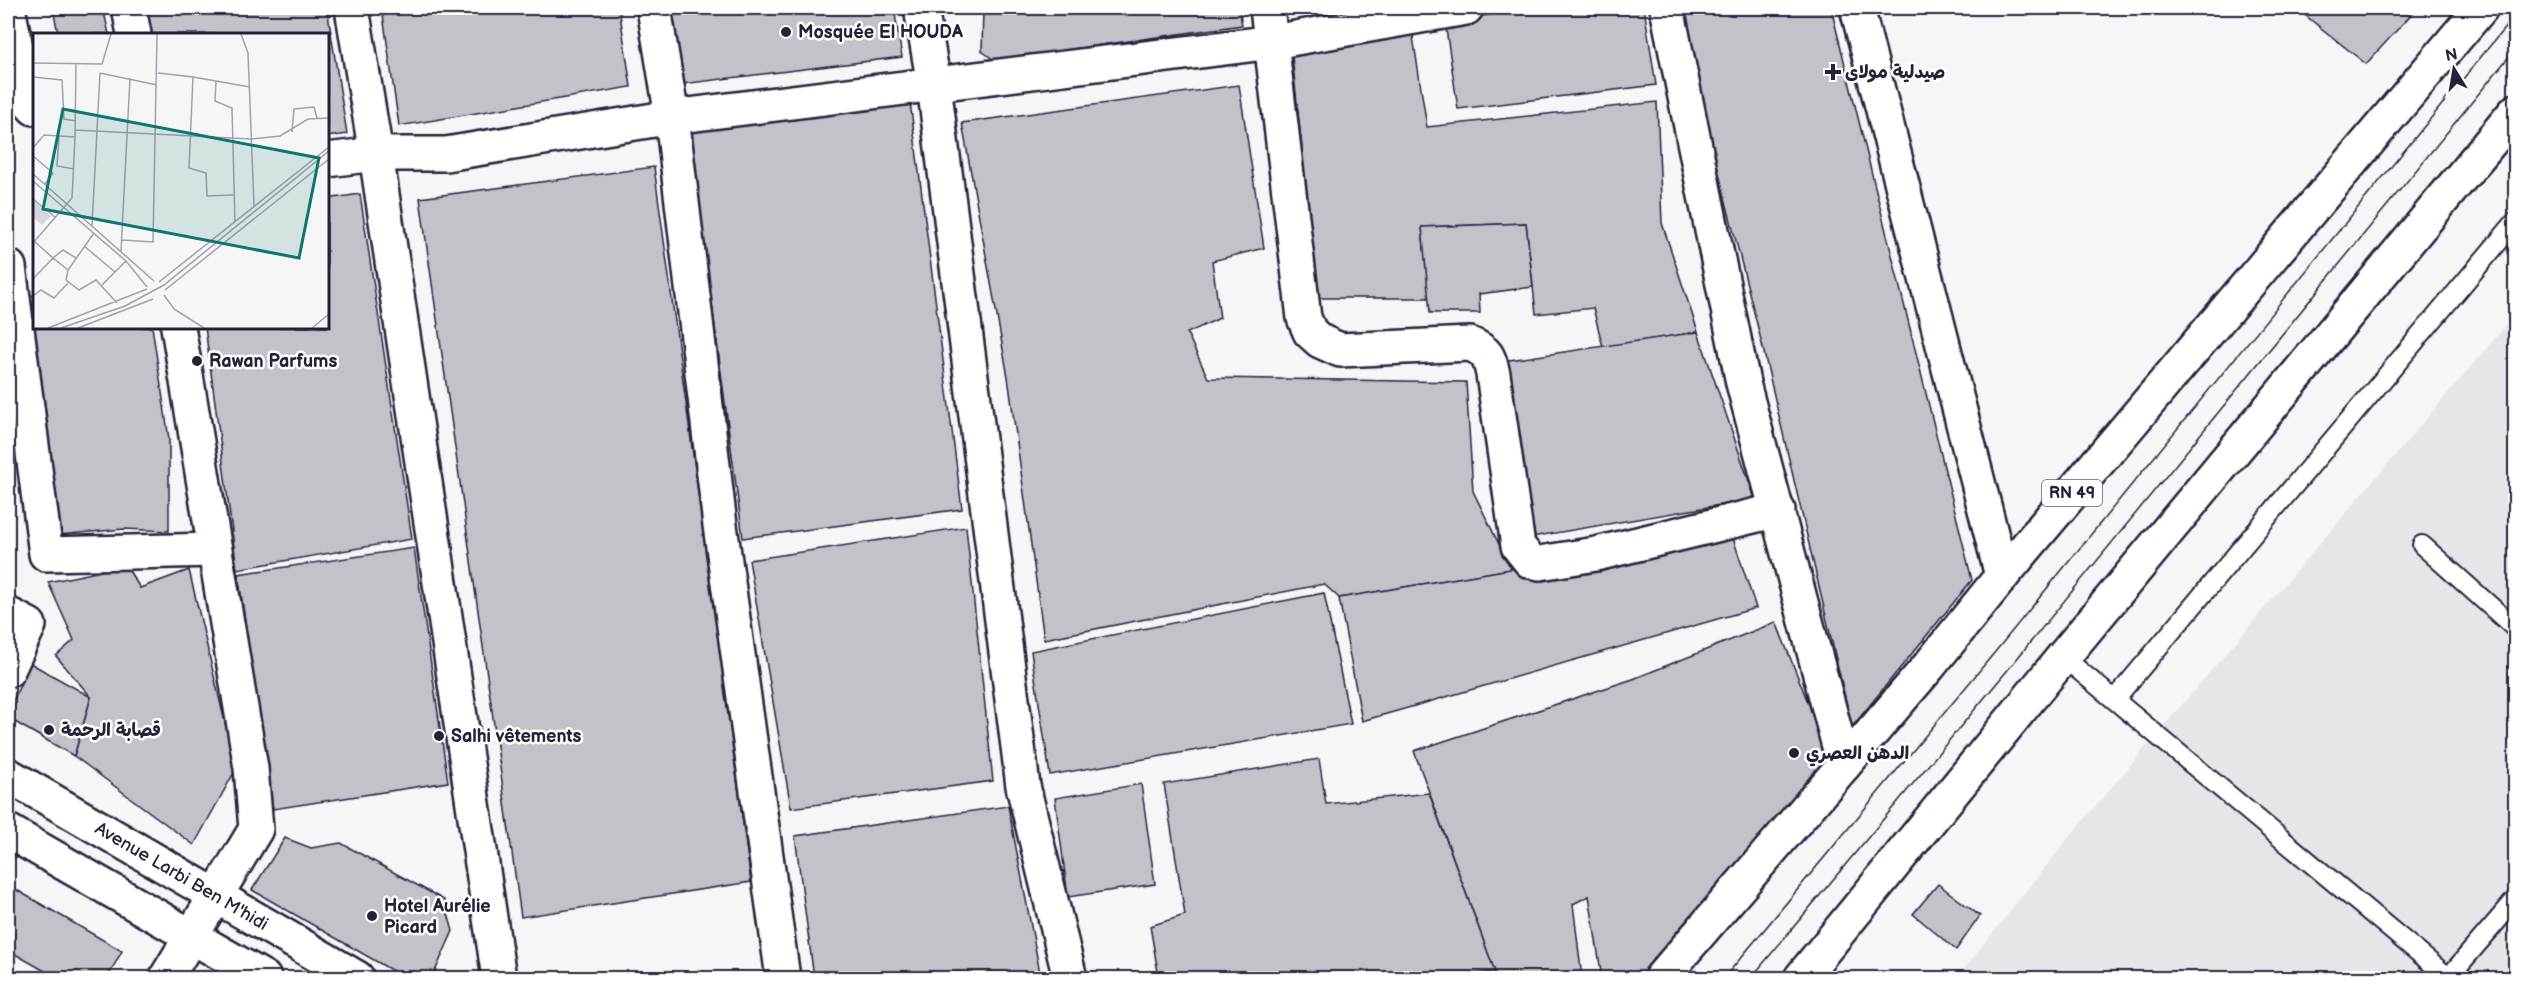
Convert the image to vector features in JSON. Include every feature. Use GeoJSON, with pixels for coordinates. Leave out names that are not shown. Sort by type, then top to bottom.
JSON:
{"type":"FeatureCollection","features":[{"type":"Feature","properties":{"kind":"street"},"geometry":{"type":"LineString","coordinates":[[8,8],[27,100],[33,107]]}},
{"type":"Feature","properties":{"kind":"street"},"geometry":{"type":"LineString","coordinates":[[129,8],[134,33]]}},
{"type":"Feature","properties":{"kind":"street"},"geometry":{"type":"LineString","coordinates":[[351,8],[376,153],[499,978]]}},
{"type":"Feature","properties":{"kind":"street"},"geometry":{"type":"LineString","coordinates":[[654,8],[672,117],[720,525],[783,978]]}},
{"type":"Feature","properties":{"kind":"street"},"geometry":{"type":"LineString","coordinates":[[921,8],[934,85],[1023,786],[1070,978]]}},
{"type":"Feature","properties":{"kind":"street"},"geometry":{"type":"LineString","coordinates":[[1267,8],[1304,318],[1310,332],[1320,341],[1340,350],[1470,344],[1483,350],[1490,360],[1494,374],[1518,546],[1523,555],[1530,561],[1540,563],[1596,554],[1778,510]]}},
{"type":"Feature","properties":{"kind":"street"},"geometry":{"type":"LineString","coordinates":[[328,160],[376,153],[446,154],[672,117],[1272,42],[1466,8]]}},
{"type":"Feature","properties":{"kind":"street"},"geometry":{"type":"LineString","coordinates":[[1667,8],[1743,383],[1844,765]]}},
{"type":"Feature","properties":{"kind":"street"},"geometry":{"type":"LineString","coordinates":[[1857,8],[2002,576]]}},
{"type":"Feature","properties":{"kind":"street","name":"RN 49"},"geometry":{"type":"LineString","coordinates":[[1661,978],[1929,666],[2002,576],[2481,8]]}},
{"type":"Feature","properties":{"kind":"street"},"geometry":{"type":"LineString","coordinates":[[1801,978],[2063,657],[2516,111]]}},
{"type":"Feature","properties":{"kind":"street"},"geometry":{"type":"LineString","coordinates":[[17,266],[46,554],[215,550]]}},
{"type":"Feature","properties":{"kind":"street"},"geometry":{"type":"LineString","coordinates":[[166,978],[256,830],[251,768],[178,328]]}},
{"type":"Feature","properties":{"kind":"street"},"geometry":{"type":"LineString","coordinates":[[8,614],[29,625],[8,670]]}},
{"type":"Feature","properties":{"kind":"street","name":"Avenue Larbi Ben M'hidi"},"geometry":{"type":"LineString","coordinates":[[8,775],[357,978]]}},
{"type":"Feature","properties":{"kind":"street"},"geometry":{"type":"LineString","coordinates":[[8,831],[264,978]]}},
{"type":"Feature","properties":{"kind":"lane"},"geometry":{"type":"LineString","coordinates":[[2115,699],[2516,221]]}},
{"type":"Feature","properties":{"kind":"lane"},"geometry":{"type":"LineString","coordinates":[[2422,545],[2516,629]]}},
{"type":"Feature","properties":{"kind":"lane"},"geometry":{"type":"LineString","coordinates":[[2063,657],[2449,978],[2516,899]]}},
{"type":"Feature","properties":{"kind":"shaded area"},"geometry":{"type":"Polygon","coordinates":[[[2515,315],[2515,978],[1957,978],[2070,836],[2515,315]]]}},
{"type":"Feature","properties":{"kind":"building"},"geometry":{"type":"Polygon","coordinates":[[[53,8],[103,8],[109,33],[58,33],[53,8]]]}},
{"type":"Feature","properties":{"kind":"building"},"geometry":{"type":"Polygon","coordinates":[[[145,8],[327,8],[347,134],[328,137],[328,33],[149,33],[145,8]]]}},
{"type":"Feature","properties":{"kind":"building"},"geometry":{"type":"Polygon","coordinates":[[[382,8],[619,8],[631,87],[399,126],[382,8]]]}},
{"type":"Feature","properties":{"kind":"building","name":"Mosquée El HOUDA"},"geometry":{"type":"Polygon","coordinates":[[[669,8],[894,8],[902,57],[682,84],[669,8]]]}},
{"type":"Feature","properties":{"kind":"building"},"geometry":{"type":"Polygon","coordinates":[[[983,8],[1239,8],[1242,25],[994,60],[982,51],[983,8]]]}},
{"type":"Feature","properties":{"kind":"building"},"geometry":{"type":"Polygon","coordinates":[[[1531,8],[1644,8],[1656,85],[1458,109],[1445,22],[1531,8]]]}},
{"type":"Feature","properties":{"kind":"building"},"geometry":{"type":"Polygon","coordinates":[[[1677,8],[1831,8],[1972,580],[1852,727],[1761,340],[1677,8]]]}},
{"type":"Feature","properties":{"kind":"building"},"geometry":{"type":"Polygon","coordinates":[[[2296,8],[2417,8],[2366,64],[2296,8]]]}},
{"type":"Feature","properties":{"kind":"building"},"geometry":{"type":"Polygon","coordinates":[[[1412,30],[1427,127],[1657,102],[1662,223],[1698,332],[1603,347],[1593,308],[1536,314],[1526,223],[1422,227],[1430,298],[1318,298],[1291,47],[1412,30]]]}},
{"type":"Feature","properties":{"kind":"building"},"geometry":{"type":"Polygon","coordinates":[[[1239,85],[1264,248],[1212,261],[1220,318],[1187,333],[1208,378],[1466,382],[1473,491],[1511,569],[1339,598],[1324,584],[1044,639],[1008,377],[962,123],[1239,85]]]}},
{"type":"Feature","properties":{"kind":"building"},"geometry":{"type":"Polygon","coordinates":[[[909,94],[962,509],[743,538],[688,124],[909,94]]]}},
{"type":"Feature","properties":{"kind":"building"},"geometry":{"type":"Polygon","coordinates":[[[654,167],[751,882],[521,917],[420,198],[654,167]]]}},
{"type":"Feature","properties":{"kind":"building"},"geometry":{"type":"Polygon","coordinates":[[[360,194],[412,539],[237,569],[205,328],[328,328],[328,199],[360,194]]]}},
{"type":"Feature","properties":{"kind":"building"},"geometry":{"type":"Polygon","coordinates":[[[1526,223],[1533,287],[1479,294],[1480,313],[1430,313],[1422,227],[1526,223]]]}},
{"type":"Feature","properties":{"kind":"building"},"geometry":{"type":"Polygon","coordinates":[[[33,295],[33,328],[152,328],[169,439],[169,531],[124,529],[58,535],[27,296],[33,295]]]}},
{"type":"Feature","properties":{"kind":"building"},"geometry":{"type":"Polygon","coordinates":[[[1698,332],[1755,499],[1526,538],[1503,361],[1698,332]]]}},
{"type":"Feature","properties":{"kind":"building"},"geometry":{"type":"Polygon","coordinates":[[[966,527],[993,781],[791,808],[749,560],[966,527]]]}},
{"type":"Feature","properties":{"kind":"building"},"geometry":{"type":"Polygon","coordinates":[[[1731,532],[1756,608],[1362,721],[1339,598],[1731,532]]]}},
{"type":"Feature","properties":{"kind":"building"},"geometry":{"type":"Polygon","coordinates":[[[414,548],[448,782],[273,809],[238,574],[414,548]]]}},
{"type":"Feature","properties":{"kind":"building"},"geometry":{"type":"Polygon","coordinates":[[[126,566],[140,588],[189,570],[236,769],[194,845],[74,756],[91,697],[56,656],[74,640],[48,582],[126,566]]]}},
{"type":"Feature","properties":{"kind":"building"},"geometry":{"type":"Polygon","coordinates":[[[1324,593],[1351,724],[1050,775],[1031,651],[1324,593]]]}},
{"type":"Feature","properties":{"kind":"building"},"geometry":{"type":"Polygon","coordinates":[[[1776,622],[1829,755],[1643,978],[1605,978],[1601,972],[1589,896],[1573,904],[1582,978],[1424,978],[1495,972],[1414,751],[1633,679],[1776,622]]]}},
{"type":"Feature","properties":{"kind":"building"},"geometry":{"type":"Polygon","coordinates":[[[30,663],[91,697],[74,756],[8,718],[8,712],[30,663]]]}},
{"type":"Feature","properties":{"kind":"building"},"geometry":{"type":"Polygon","coordinates":[[[1319,759],[1326,804],[1429,793],[1495,972],[1424,978],[1159,978],[1150,926],[1185,915],[1164,784],[1319,759]]]}},
{"type":"Feature","properties":{"kind":"building"},"geometry":{"type":"Polygon","coordinates":[[[1141,784],[1155,884],[1068,897],[1055,798],[1141,784]]]}},
{"type":"Feature","properties":{"kind":"building"},"geometry":{"type":"Polygon","coordinates":[[[1008,806],[1041,978],[814,978],[795,836],[1008,806]]]}},
{"type":"Feature","properties":{"kind":"building","name":"Hotel Aurélie Picard"},"geometry":{"type":"Polygon","coordinates":[[[285,838],[311,848],[341,843],[444,900],[453,931],[432,978],[405,978],[252,890],[285,838]]]}},
{"type":"Feature","properties":{"kind":"building"},"geometry":{"type":"Polygon","coordinates":[[[1938,884],[1980,916],[1956,950],[1913,914],[1938,884]]]}},
{"type":"Feature","properties":{"kind":"building"},"geometry":{"type":"Polygon","coordinates":[[[8,885],[122,951],[107,978],[57,978],[8,950],[8,885]]]}},
{"type":"Feature","properties":{"kind":"tram line"},"geometry":{"type":"LineString","coordinates":[[1724,978],[1995,652],[2516,14]]}},
{"type":"Feature","properties":{"kind":"tram line"},"geometry":{"type":"LineString","coordinates":[[1751,978],[2011,666],[2516,48]]}},
{"type":"Feature","properties":{"kind":"place","name":"Mosquée El HOUDA"},"geometry":{"type":"Point","coordinates":[786,32]}},
{"type":"Feature","properties":{"kind":"place","name":"صيدلية مولاى"},"geometry":{"type":"Point","coordinates":[1833,72]}},
{"type":"Feature","properties":{"kind":"place","name":"Rawan Parfums"},"geometry":{"type":"Point","coordinates":[197,361]}},
{"type":"Feature","properties":{"kind":"place","name":"قصابة الرحمة"},"geometry":{"type":"Point","coordinates":[49,730]}},
{"type":"Feature","properties":{"kind":"place","name":"Salhi vêtements"},"geometry":{"type":"Point","coordinates":[439,736]}},
{"type":"Feature","properties":{"kind":"place","name":"الدهن العصري"},"geometry":{"type":"Point","coordinates":[1794,753]}},
{"type":"Feature","properties":{"kind":"place","name":"Hotel Aurélie Picard"},"geometry":{"type":"Point","coordinates":[372,916]}}]}
